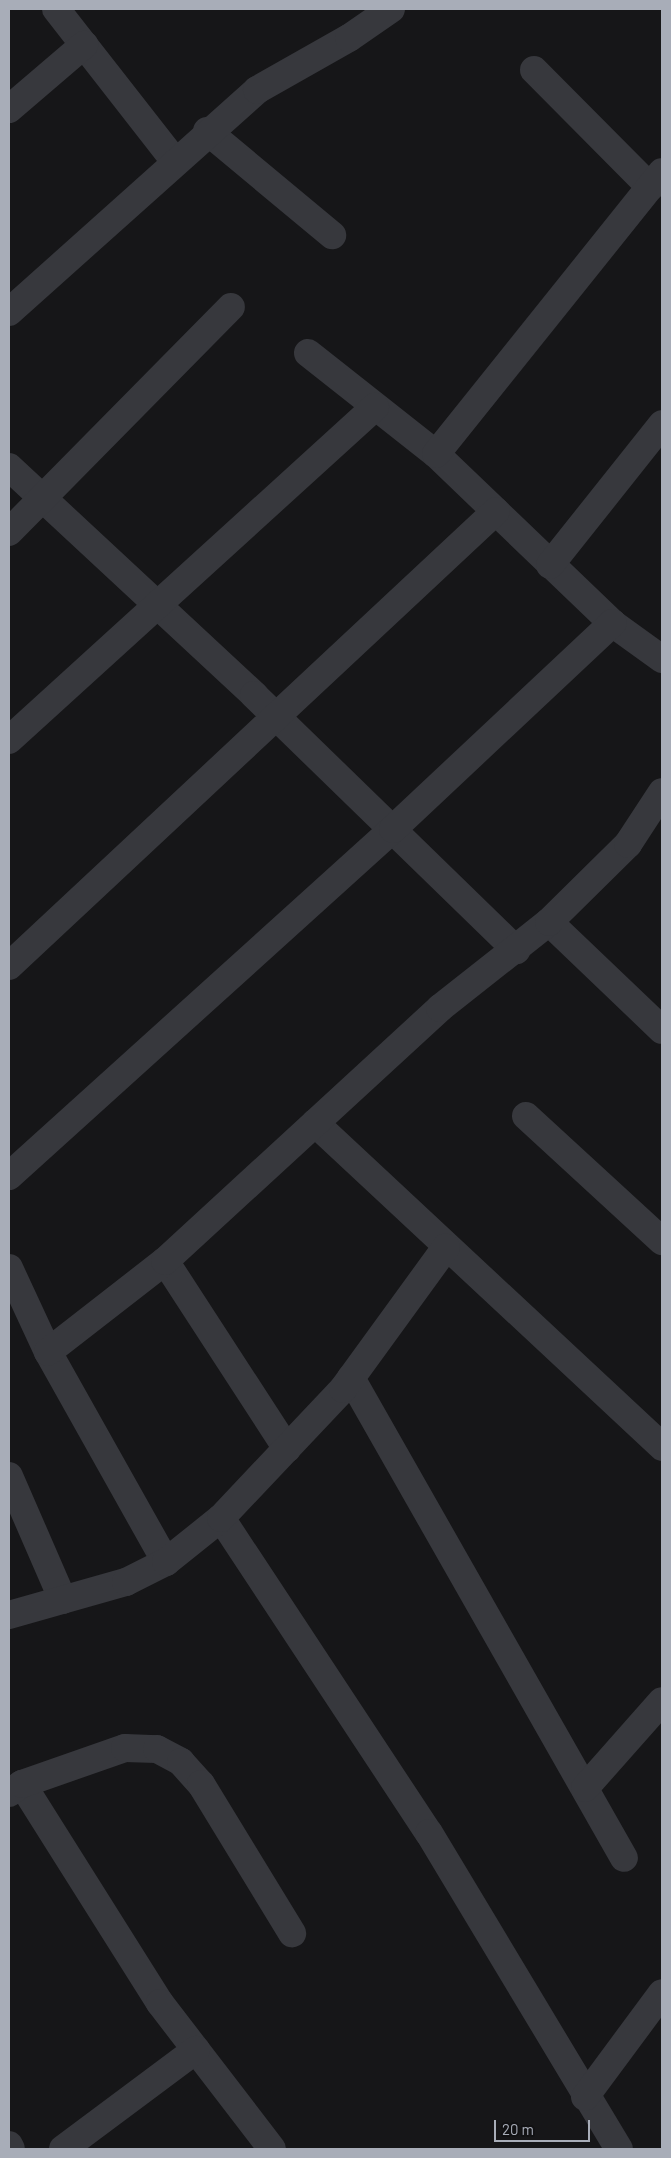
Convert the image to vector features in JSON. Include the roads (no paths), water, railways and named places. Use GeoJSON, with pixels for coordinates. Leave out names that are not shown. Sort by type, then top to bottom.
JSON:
{"type":"FeatureCollection","features":[{"type":"Feature","properties":{"kind":"street"},"geometry":{"type":"LineString","coordinates":[[56,9],[174,160]]}},
{"type":"Feature","properties":{"kind":"street"},"geometry":{"type":"LineString","coordinates":[[9,310],[174,160],[257,90],[349,38],[391,9]]}},
{"type":"Feature","properties":{"kind":"street"},"geometry":{"type":"LineString","coordinates":[[9,109],[84,44]]}},
{"type":"Feature","properties":{"kind":"street"},"geometry":{"type":"LineString","coordinates":[[436,454],[656,180],[534,70]]}},
{"type":"Feature","properties":{"kind":"street"},"geometry":{"type":"LineString","coordinates":[[207,132],[332,236]]}},
{"type":"Feature","properties":{"kind":"street"},"geometry":{"type":"LineString","coordinates":[[9,532],[44,499],[231,307]]}},
{"type":"Feature","properties":{"kind":"street"},"geometry":{"type":"LineString","coordinates":[[308,353],[436,454],[612,623],[662,659]]}},
{"type":"Feature","properties":{"kind":"street"},"geometry":{"type":"LineString","coordinates":[[9,740],[155,604],[375,407]]}},
{"type":"Feature","properties":{"kind":"street"},"geometry":{"type":"LineString","coordinates":[[550,565],[661,429]]}},
{"type":"Feature","properties":{"kind":"street"},"geometry":{"type":"LineString","coordinates":[[9,467],[277,716],[516,950]]}},
{"type":"Feature","properties":{"kind":"street"},"geometry":{"type":"LineString","coordinates":[[9,966],[496,511]]}},
{"type":"Feature","properties":{"kind":"street"},"geometry":{"type":"LineString","coordinates":[[9,1176],[393,829],[612,623]]}},
{"type":"Feature","properties":{"kind":"street"},"geometry":{"type":"LineString","coordinates":[[48,1352],[166,1261],[440,1008],[516,950],[548,922],[628,844],[662,792]]}},
{"type":"Feature","properties":{"kind":"street"},"geometry":{"type":"LineString","coordinates":[[548,922],[662,1030]]}},
{"type":"Feature","properties":{"kind":"street"},"geometry":{"type":"LineString","coordinates":[[526,1116],[662,1241]]}},
{"type":"Feature","properties":{"kind":"street"},"geometry":{"type":"LineString","coordinates":[[315,1123],[662,1447]]}},
{"type":"Feature","properties":{"kind":"street"},"geometry":{"type":"LineString","coordinates":[[9,1615],[126,1582],[166,1562],[221,1518],[351,1378],[446,1247]]}},
{"type":"Feature","properties":{"kind":"street"},"geometry":{"type":"LineString","coordinates":[[166,1261],[287,1449]]}},
{"type":"Feature","properties":{"kind":"street"},"geometry":{"type":"LineString","coordinates":[[9,1268],[48,1352],[166,1562]]}},
{"type":"Feature","properties":{"kind":"street"},"geometry":{"type":"LineString","coordinates":[[351,1378],[586,1788],[624,1858]]}},
{"type":"Feature","properties":{"kind":"street"},"geometry":{"type":"LineString","coordinates":[[9,1476],[63,1600]]}},
{"type":"Feature","properties":{"kind":"street"},"geometry":{"type":"LineString","coordinates":[[221,1518],[430,1833],[585,2096],[619,2149]]}},
{"type":"Feature","properties":{"kind":"street"},"geometry":{"type":"LineString","coordinates":[[586,1788],[662,1701]]}},
{"type":"Feature","properties":{"kind":"street"},"geometry":{"type":"LineString","coordinates":[[272,2149],[160,2003],[15,1788],[125,1748],[157,1749],[173,1758],[202,1784],[292,1933]]}},
{"type":"Feature","properties":{"kind":"street"},"geometry":{"type":"LineString","coordinates":[[585,2096],[662,1993]]}},
{"type":"Feature","properties":{"kind":"street"},"geometry":{"type":"LineString","coordinates":[[63,2149],[196,2050]]}},
{"type":"Feature","properties":{"kind":"street"},"geometry":{"type":"LineString","coordinates":[[9,2145],[11,2149]]}}]}
